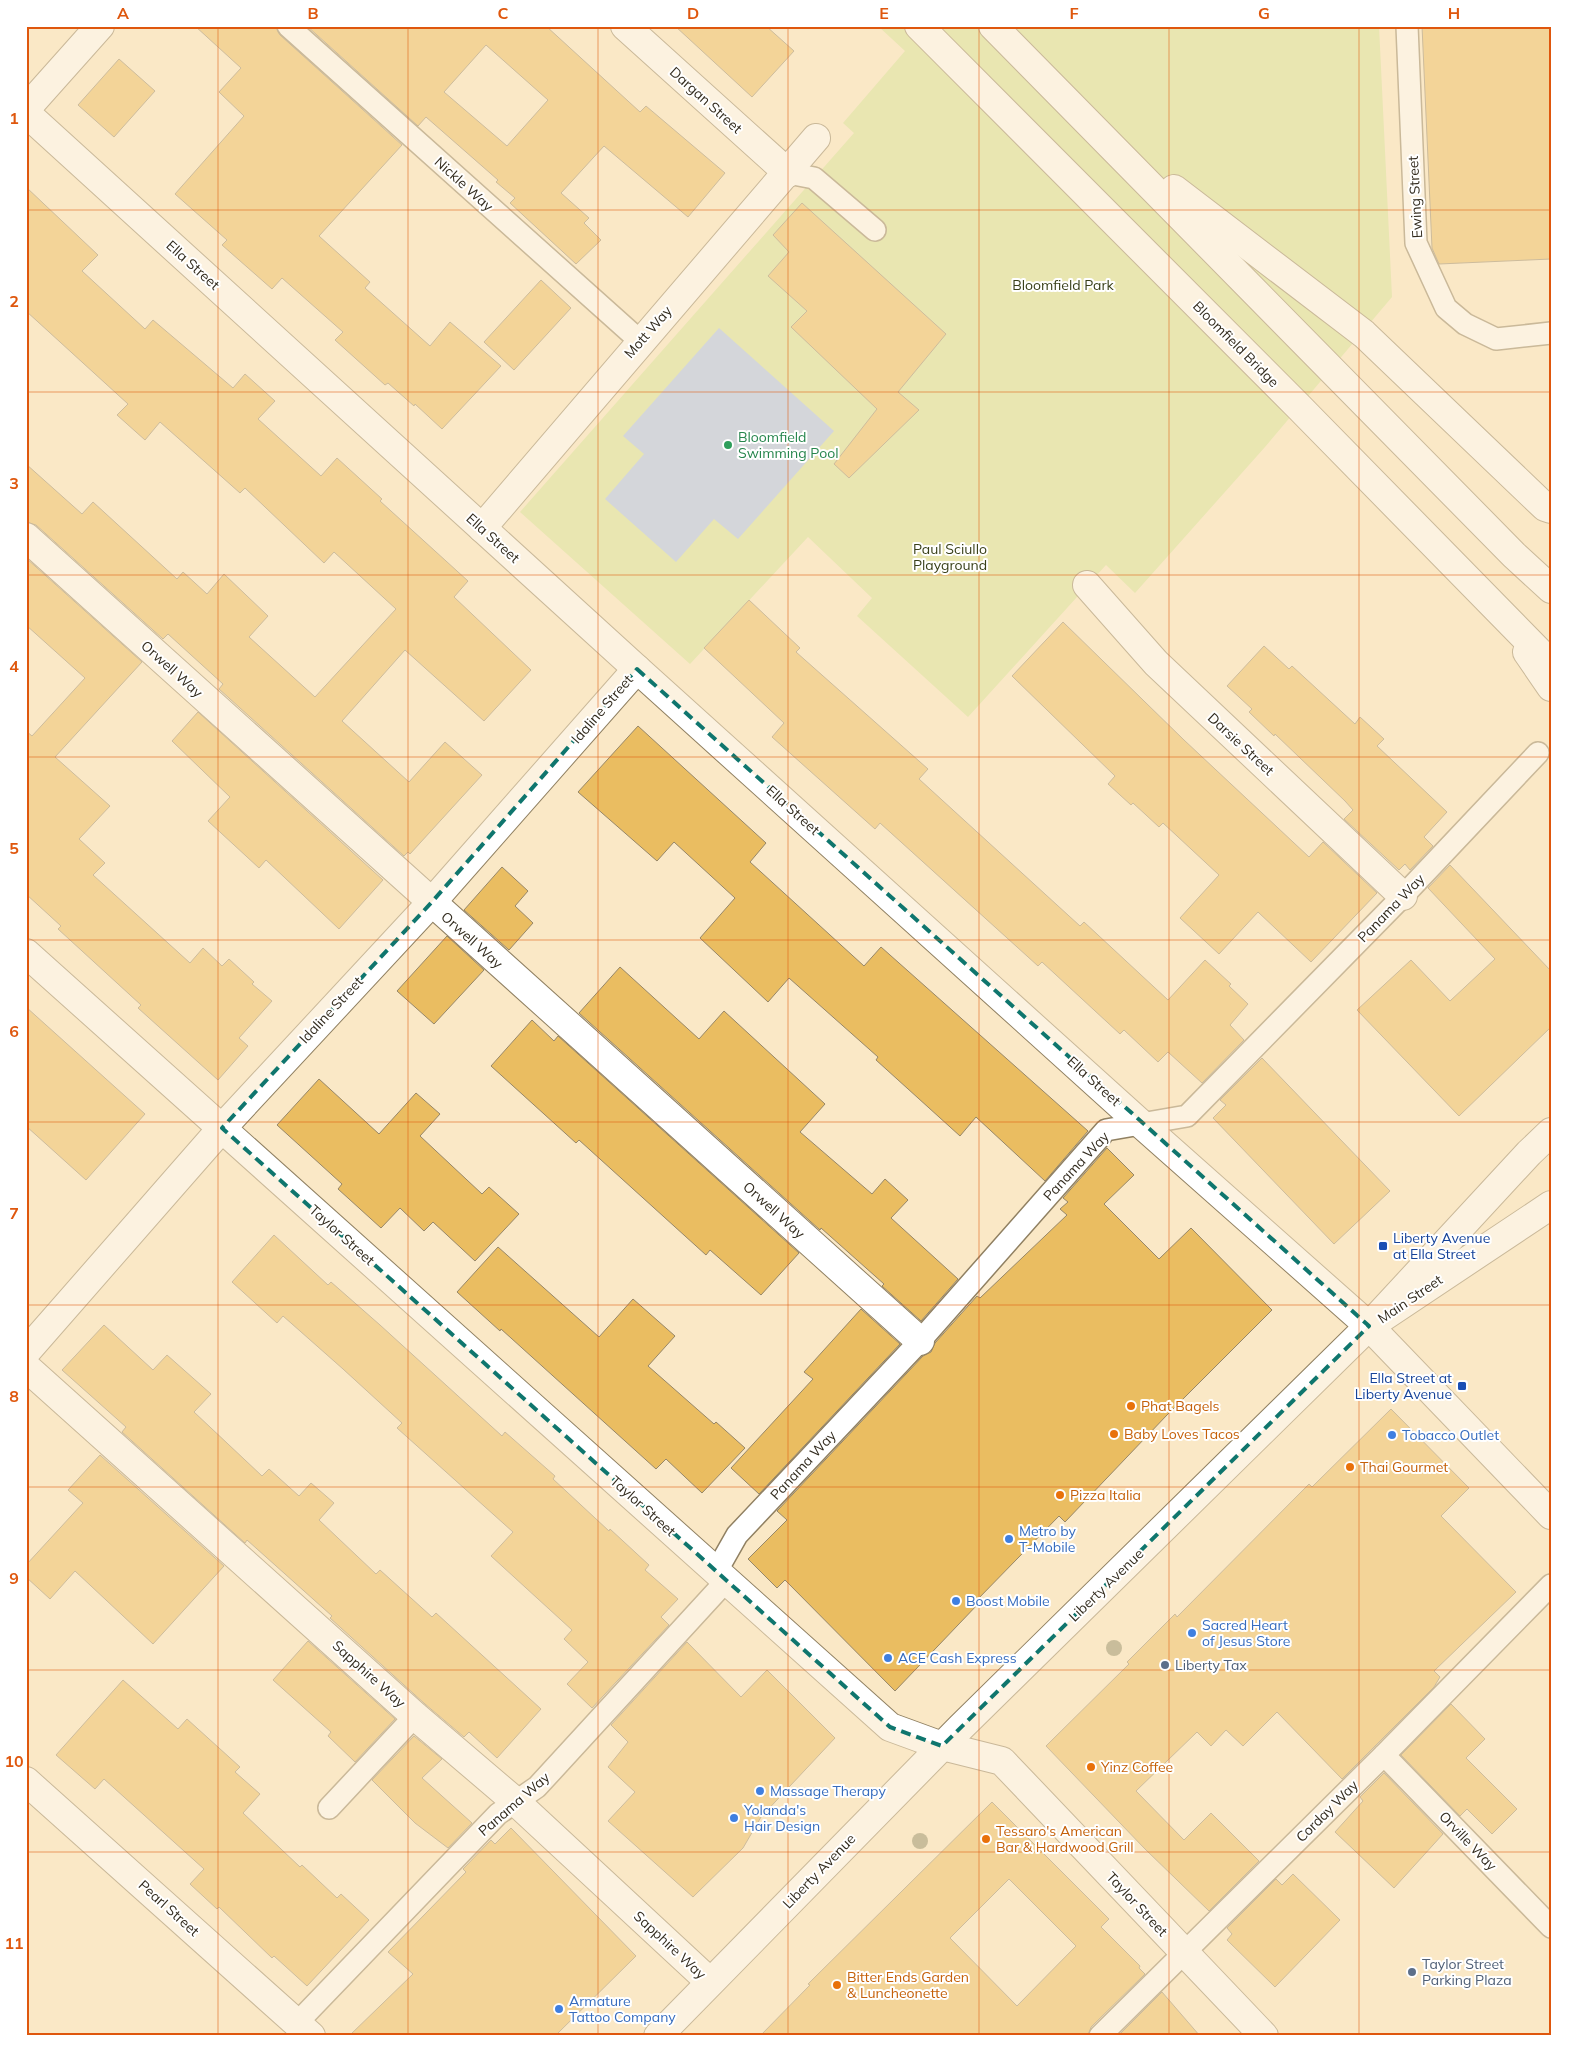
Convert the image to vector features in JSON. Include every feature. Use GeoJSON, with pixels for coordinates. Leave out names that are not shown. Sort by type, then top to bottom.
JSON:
{"type":"FeatureCollection","features":[{"type":"Feature","properties":{"kind":"street"},"geometry":{"type":"LineString","coordinates":[[26,109],[100,26]]}},
{"type":"Feature","properties":{"kind":"street","name":"Dargan Street"},"geometry":{"type":"LineString","coordinates":[[625,26],[788,173]]}},
{"type":"Feature","properties":{"kind":"street","name":"Bloomfield Bridge"},"geometry":{"type":"LineString","coordinates":[[919,26],[1292,400],[1551,664]]}},
{"type":"Feature","properties":{"kind":"street"},"geometry":{"type":"LineString","coordinates":[[993,26],[1514,555],[1551,589]]}},
{"type":"Feature","properties":{"kind":"street","name":"Ella Street"},"geometry":{"type":"LineString","coordinates":[[26,113],[637,669],[1140,1123],[1369,1326],[1551,1515]]}},
{"type":"Feature","properties":{"kind":"street"},"geometry":{"type":"LineString","coordinates":[[1095,128],[1364,334],[1548,508]]}},
{"type":"Feature","properties":{"kind":"street","name":"Mott Way"},"geometry":{"type":"LineString","coordinates":[[482,528],[640,341],[788,173],[816,138]]}},
{"type":"Feature","properties":{"kind":"street","name":"Orwell Way"},"geometry":{"type":"LineString","coordinates":[[26,537],[430,903],[920,1341]]}},
{"type":"Feature","properties":{"kind":"street","name":"Darsie Street"},"geometry":{"type":"LineString","coordinates":[[1087,585],[1156,663],[1403,896]]}},
{"type":"Feature","properties":{"kind":"street"},"geometry":{"type":"LineString","coordinates":[[1504,617],[1551,686]]}},
{"type":"Feature","properties":{"kind":"street","name":"Idaline Street"},"geometry":{"type":"LineString","coordinates":[[26,1352],[222,1128],[430,903],[637,669]]}},
{"type":"Feature","properties":{"kind":"street","name":"Taylor Street"},"geometry":{"type":"LineString","coordinates":[[26,953],[890,1727],[942,1746],[1002,1761],[1264,2036]]}},
{"type":"Feature","properties":{"kind":"street"},"geometry":{"type":"LineString","coordinates":[[1529,1153],[1551,1126]]}},
{"type":"Feature","properties":{"kind":"street","name":"Liberty Avenue"},"geometry":{"type":"LineString","coordinates":[[658,2036],[942,1746],[1369,1326],[1529,1153],[1551,1132]]}},
{"type":"Feature","properties":{"kind":"street","name":"Main Street"},"geometry":{"type":"LineString","coordinates":[[1369,1326],[1551,1205]]}},
{"type":"Feature","properties":{"kind":"street","name":"Sapphire Way"},"geometry":{"type":"LineString","coordinates":[[26,1367],[415,1716],[516,1802],[710,1982]]}},
{"type":"Feature","properties":{"kind":"street","name":"Pearl Street"},"geometry":{"type":"LineString","coordinates":[[26,1781],[304,2029]]}},
{"type":"Feature","properties":{"kind":"lane","name":"Nickle Way"},"geometry":{"type":"LineString","coordinates":[[288,26],[640,341]]}},
{"type":"Feature","properties":{"kind":"lane","name":"Ewing Street"},"geometry":{"type":"LineString","coordinates":[[1407,26],[1416,243],[1446,308],[1465,324],[1496,339],[1551,334]]}},
{"type":"Feature","properties":{"kind":"lane"},"geometry":{"type":"LineString","coordinates":[[788,173],[814,178],[874,230]]}},
{"type":"Feature","properties":{"kind":"lane","name":"Panama Way"},"geometry":{"type":"LineString","coordinates":[[304,2029],[498,1814],[537,1787],[721,1577],[737,1535],[920,1341],[1106,1130],[1187,1116],[1403,896],[1538,753]]}},
{"type":"Feature","properties":{"kind":"lane","name":"Corday Way"},"geometry":{"type":"LineString","coordinates":[[1100,2036],[1384,1755],[1551,1584]]}},
{"type":"Feature","properties":{"kind":"lane"},"geometry":{"type":"LineString","coordinates":[[330,1808],[415,1716]]}},
{"type":"Feature","properties":{"kind":"lane","name":"Orville Way"},"geometry":{"type":"LineString","coordinates":[[1384,1755],[1551,1928]]}},
{"type":"Feature","properties":{"kind":"highlighted area"},"geometry":{"type":"Polygon","coordinates":[[[637,669],[1369,1326],[942,1746],[890,1727],[222,1128],[431,903],[637,669]]]}},
{"type":"Feature","properties":{"kind":"green space","name":"Bloomfield Park"},"geometry":{"type":"Polygon","coordinates":[[[878,26],[1379,26],[1392,297],[1265,447],[1135,593],[1106,565],[968,717],[857,616],[872,598],[808,537],[690,664],[520,512],[854,133],[843,123],[905,51],[878,26]]]}},
{"type":"Feature","properties":{"kind":"water","name":"Bloomfield Swimming Pool"},"geometry":{"type":"Polygon","coordinates":[[[719,328],[834,431],[738,539],[714,519],[676,562],[605,499],[644,454],[623,436],[719,328]]]}},
{"type":"Feature","properties":{"kind":"building"},"geometry":{"type":"Polygon","coordinates":[[[195,26],[276,26],[280,35],[402,145],[319,236],[370,282],[365,288],[430,346],[450,322],[501,366],[442,429],[415,404],[414,406],[388,383],[385,385],[335,340],[343,332],[282,278],[272,289],[222,245],[227,240],[175,194],[244,116],[219,92],[241,68],[195,26]]]}},
{"type":"Feature","properties":{"kind":"building"},"geometry":{"type":"Polygon","coordinates":[[[307,26],[546,26],[640,112],[646,106],[725,173],[688,217],[604,146],[561,193],[589,218],[584,223],[601,240],[576,264],[510,203],[515,198],[496,182],[498,180],[426,117],[418,126],[307,26]],[[486,45],[444,92],[507,146],[548,100],[486,45]]]}},
{"type":"Feature","properties":{"kind":"building"},"geometry":{"type":"Polygon","coordinates":[[[675,26],[766,26],[794,51],[752,97],[675,26]]]}},
{"type":"Feature","properties":{"kind":"building"},"geometry":{"type":"Polygon","coordinates":[[[1422,26],[1551,26],[1551,259],[1439,264],[1432,248],[1422,26]]]}},
{"type":"Feature","properties":{"kind":"building"},"geometry":{"type":"Polygon","coordinates":[[[119,59],[155,91],[114,137],[78,105],[119,59]]]}},
{"type":"Feature","properties":{"kind":"building"},"geometry":{"type":"Polygon","coordinates":[[[26,187],[98,255],[82,271],[145,329],[153,320],[233,388],[245,374],[275,401],[258,419],[321,476],[337,458],[382,499],[380,501],[468,581],[454,597],[531,670],[484,721],[405,650],[342,721],[409,782],[445,742],[482,775],[410,854],[408,852],[404,856],[219,689],[223,684],[168,634],[163,639],[36,525],[26,522],[26,464],[82,514],[93,502],[177,579],[183,572],[207,594],[224,574],[268,616],[249,637],[315,697],[396,609],[334,552],[324,563],[245,488],[240,493],[160,422],[145,440],[117,415],[128,404],[26,311],[26,187]]]}},
{"type":"Feature","properties":{"kind":"building"},"geometry":{"type":"Polygon","coordinates":[[[802,203],[946,334],[898,392],[919,410],[849,478],[834,464],[877,409],[791,327],[807,311],[768,276],[789,252],[773,235],[802,203]]]}},
{"type":"Feature","properties":{"kind":"building"},"geometry":{"type":"Polygon","coordinates":[[[541,280],[571,308],[514,370],[484,342],[541,280]]]}},
{"type":"Feature","properties":{"kind":"building"},"geometry":{"type":"Polygon","coordinates":[[[26,558],[142,662],[55,757],[110,806],[79,839],[105,863],[93,875],[190,963],[203,948],[222,966],[229,959],[254,982],[252,984],[272,1001],[239,1038],[248,1046],[218,1080],[138,1008],[141,1005],[58,929],[61,926],[26,894],[26,731],[32,736],[85,678],[26,625],[26,558]]]}},
{"type":"Feature","properties":{"kind":"building"},"geometry":{"type":"Polygon","coordinates":[[[749,600],[800,648],[796,652],[928,769],[919,779],[1080,926],[1084,922],[1168,1000],[1205,960],[1231,984],[1229,986],[1248,1004],[1230,1025],[1244,1040],[1202,1083],[1168,1052],[1158,1062],[1124,1030],[1120,1034],[1042,962],[1038,966],[880,823],[875,829],[772,737],[784,723],[704,648],[749,600]]]}},
{"type":"Feature","properties":{"kind":"building"},"geometry":{"type":"Polygon","coordinates":[[[1063,622],[1184,740],[1309,857],[1323,842],[1377,893],[1311,962],[1258,912],[1219,954],[1180,918],[1219,875],[1163,823],[1159,827],[1133,803],[1131,805],[1108,784],[1115,776],[1012,676],[1063,622]]]}},
{"type":"Feature","properties":{"kind":"building"},"geometry":{"type":"Polygon","coordinates":[[[1264,646],[1289,669],[1292,666],[1355,724],[1360,717],[1384,739],[1377,746],[1447,812],[1424,837],[1433,846],[1410,870],[1405,864],[1399,870],[1344,819],[1353,810],[1275,734],[1274,736],[1249,712],[1252,709],[1227,686],[1264,646]]]}},
{"type":"Feature","properties":{"kind":"building"},"geometry":{"type":"Polygon","coordinates":[[[198,712],[383,880],[339,929],[266,860],[259,868],[208,821],[230,797],[172,741],[198,712]]]}},
{"type":"Feature","properties":{"kind":"building"},"geometry":{"type":"Polygon","coordinates":[[[638,726],[766,843],[750,862],[864,966],[881,947],[1088,1131],[1045,1181],[976,1117],[960,1136],[876,1060],[878,1057],[789,978],[768,1002],[700,938],[735,898],[674,842],[657,861],[578,792],[638,726]]]}},
{"type":"Feature","properties":{"kind":"building"},"geometry":{"type":"Polygon","coordinates":[[[1450,865],[1551,971],[1551,1027],[1459,1116],[1357,1010],[1411,960],[1450,1001],[1495,959],[1428,888],[1450,865]]]}},
{"type":"Feature","properties":{"kind":"building"},"geometry":{"type":"Polygon","coordinates":[[[502,867],[528,891],[515,906],[533,923],[509,950],[464,910],[502,867]]]}},
{"type":"Feature","properties":{"kind":"building"},"geometry":{"type":"Polygon","coordinates":[[[447,936],[484,970],[434,1024],[397,991],[447,936]]]}},
{"type":"Feature","properties":{"kind":"building"},"geometry":{"type":"Polygon","coordinates":[[[620,967],[699,1039],[724,1011],[825,1104],[800,1132],[872,1194],[885,1179],[908,1200],[891,1218],[958,1279],[921,1321],[882,1286],[884,1284],[821,1228],[820,1230],[579,1013],[620,967]]]}},
{"type":"Feature","properties":{"kind":"building"},"geometry":{"type":"Polygon","coordinates":[[[26,1007],[145,1114],[86,1180],[26,1126],[26,1007]]]}},
{"type":"Feature","properties":{"kind":"building"},"geometry":{"type":"Polygon","coordinates":[[[532,1020],[554,1041],[558,1036],[799,1253],[761,1295],[710,1250],[706,1255],[579,1140],[576,1143],[491,1066],[532,1020]]]}},
{"type":"Feature","properties":{"kind":"building"},"geometry":{"type":"Polygon","coordinates":[[[1262,1058],[1390,1191],[1334,1244],[1213,1118],[1226,1105],[1220,1100],[1262,1058]]]}},
{"type":"Feature","properties":{"kind":"building"},"geometry":{"type":"Polygon","coordinates":[[[319,1079],[379,1134],[416,1093],[440,1114],[420,1136],[482,1194],[489,1187],[519,1214],[475,1261],[433,1222],[424,1231],[400,1208],[381,1228],[338,1189],[342,1184],[277,1125],[319,1079]]]}},
{"type":"Feature","properties":{"kind":"building"},"geometry":{"type":"Polygon","coordinates":[[[1107,1148],[1134,1175],[1104,1204],[1159,1259],[1191,1228],[1272,1310],[1167,1415],[1065,1522],[1059,1516],[976,1601],[979,1603],[895,1691],[785,1580],[777,1588],[748,1559],[787,1520],[777,1511],[923,1356],[931,1352],[935,1343],[977,1296],[980,1298],[1067,1215],[1060,1209],[1068,1202],[1063,1198],[1107,1148]]]}},
{"type":"Feature","properties":{"kind":"building"},"geometry":{"type":"Polygon","coordinates":[[[274,1235],[328,1285],[331,1282],[380,1325],[502,1436],[505,1432],[555,1476],[553,1479],[649,1565],[645,1570],[678,1599],[661,1617],[669,1625],[592,1708],[567,1684],[588,1662],[564,1639],[572,1630],[491,1556],[513,1532],[397,1428],[402,1423],[343,1369],[283,1316],[277,1323],[232,1282],[274,1235]]]}},
{"type":"Feature","properties":{"kind":"building"},"geometry":{"type":"Polygon","coordinates":[[[498,1247],[599,1337],[633,1299],[675,1336],[648,1366],[714,1424],[716,1422],[745,1448],[702,1493],[666,1459],[656,1469],[501,1329],[500,1331],[457,1292],[498,1247]]]}},
{"type":"Feature","properties":{"kind":"building"},"geometry":{"type":"Polygon","coordinates":[[[861,1309],[900,1344],[759,1494],[731,1468],[813,1379],[804,1372],[861,1309]]]}},
{"type":"Feature","properties":{"kind":"building"},"geometry":{"type":"Polygon","coordinates":[[[104,1325],[153,1370],[167,1355],[211,1394],[194,1412],[262,1476],[269,1469],[299,1496],[311,1483],[334,1503],[319,1520],[376,1574],[380,1570],[432,1617],[436,1613],[541,1709],[497,1758],[469,1732],[464,1737],[425,1704],[330,1618],[332,1616],[247,1540],[245,1543],[122,1432],[126,1427],[62,1370],[104,1325]]]}},
{"type":"Feature","properties":{"kind":"building"},"geometry":{"type":"Polygon","coordinates":[[[1391,1409],[1469,1488],[1441,1516],[1516,1592],[1434,1671],[1440,1677],[1434,1687],[1342,1779],[1277,1712],[1243,1746],[1226,1730],[1211,1746],[1197,1732],[1136,1791],[1184,1840],[1211,1813],[1259,1861],[1209,1911],[1145,1849],[1046,1746],[1129,1664],[1127,1662],[1175,1614],[1177,1617],[1309,1484],[1312,1487],[1391,1409]]]}},
{"type":"Feature","properties":{"kind":"building"},"geometry":{"type":"Polygon","coordinates":[[[100,1455],[224,1566],[153,1644],[75,1571],[50,1599],[26,1577],[26,1565],[83,1503],[68,1490],[100,1455]]]}},
{"type":"Feature","properties":{"kind":"building"},"geometry":{"type":"Polygon","coordinates":[[[308,1641],[395,1719],[355,1762],[328,1736],[331,1732],[273,1680],[308,1641]]]}},
{"type":"Feature","properties":{"kind":"building"},"geometry":{"type":"Polygon","coordinates":[[[687,1642],[741,1697],[767,1670],[835,1738],[761,1817],[743,1848],[693,1897],[608,1821],[635,1792],[608,1767],[628,1742],[611,1725],[687,1642]]]}},
{"type":"Feature","properties":{"kind":"building"},"geometry":{"type":"Polygon","coordinates":[[[123,1680],[178,1729],[187,1719],[240,1767],[235,1772],[260,1794],[243,1813],[300,1867],[302,1865],[337,1898],[341,1894],[369,1920],[307,1986],[274,1956],[272,1958],[219,1907],[217,1909],[190,1884],[204,1869],[104,1779],[95,1789],[56,1755],[123,1680]]]}},
{"type":"Feature","properties":{"kind":"building"},"geometry":{"type":"Polygon","coordinates":[[[1451,1704],[1485,1739],[1466,1758],[1517,1809],[1492,1834],[1467,1809],[1460,1816],[1401,1755],[1451,1704]]]}},
{"type":"Feature","properties":{"kind":"building"},"geometry":{"type":"Polygon","coordinates":[[[414,1736],[442,1759],[422,1778],[472,1823],[448,1848],[415,1823],[372,1780],[414,1736]]]}},
{"type":"Feature","properties":{"kind":"building"},"geometry":{"type":"Polygon","coordinates":[[[1384,1773],[1443,1834],[1394,1888],[1335,1832],[1363,1801],[1360,1797],[1384,1773]]]}},
{"type":"Feature","properties":{"kind":"building"},"geometry":{"type":"Polygon","coordinates":[[[992,1802],[1109,1919],[1101,1927],[1140,1966],[1139,1968],[1145,1974],[1091,2027],[1088,2036],[760,2036],[810,1985],[808,1984],[992,1802]],[[1009,1879],[950,1938],[1017,2006],[1076,1946],[1009,1879]]]}},
{"type":"Feature","properties":{"kind":"building"},"geometry":{"type":"Polygon","coordinates":[[[511,1828],[636,1956],[555,2036],[349,2036],[413,1974],[388,1952],[466,1872],[463,1869],[491,1840],[495,1844],[511,1828]]]}},
{"type":"Feature","properties":{"kind":"building"},"geometry":{"type":"Polygon","coordinates":[[[1293,1874],[1340,1920],[1275,1987],[1227,1940],[1232,1934],[1227,1928],[1276,1879],[1282,1885],[1293,1874]]]}},
{"type":"Feature","properties":{"kind":"building"},"geometry":{"type":"Polygon","coordinates":[[[1162,1992],[1200,2036],[1118,2036],[1162,1992]]]}},
{"type":"Feature","properties":{"kind":"place","name":"Bloomfield Swimming Pool"},"geometry":{"type":"Point","coordinates":[728,445]}},
{"type":"Feature","properties":{"kind":"place","name":"Liberty Avenue at Ella Street"},"geometry":{"type":"Point","coordinates":[1383,1246]}},
{"type":"Feature","properties":{"kind":"place","name":"Ella Street at Liberty Avenue"},"geometry":{"type":"Point","coordinates":[1462,1386]}},
{"type":"Feature","properties":{"kind":"place","name":"Phat Bagels"},"geometry":{"type":"Point","coordinates":[1131,1406]}},
{"type":"Feature","properties":{"kind":"place","name":"Baby Loves Tacos"},"geometry":{"type":"Point","coordinates":[1114,1434]}},
{"type":"Feature","properties":{"kind":"place","name":"Tobacco Outlet"},"geometry":{"type":"Point","coordinates":[1392,1435]}},
{"type":"Feature","properties":{"kind":"place","name":"Thai Gourmet"},"geometry":{"type":"Point","coordinates":[1350,1467]}},
{"type":"Feature","properties":{"kind":"place","name":"Pizza Italia"},"geometry":{"type":"Point","coordinates":[1060,1495]}},
{"type":"Feature","properties":{"kind":"place","name":"Metro by T-Mobile"},"geometry":{"type":"Point","coordinates":[1009,1539]}},
{"type":"Feature","properties":{"kind":"place","name":"Boost Mobile"},"geometry":{"type":"Point","coordinates":[956,1601]}},
{"type":"Feature","properties":{"kind":"place","name":"Sacred Heart of Jesus Store"},"geometry":{"type":"Point","coordinates":[1192,1633]}},
{"type":"Feature","properties":{"kind":"place","name":"ACE Cash Express"},"geometry":{"type":"Point","coordinates":[888,1658]}},
{"type":"Feature","properties":{"kind":"place","name":"Liberty Tax"},"geometry":{"type":"Point","coordinates":[1165,1665]}},
{"type":"Feature","properties":{"kind":"place","name":"Yinz Coffee"},"geometry":{"type":"Point","coordinates":[1091,1767]}},
{"type":"Feature","properties":{"kind":"place","name":"Massage Therapy"},"geometry":{"type":"Point","coordinates":[760,1791]}},
{"type":"Feature","properties":{"kind":"place","name":"Yolanda's Hair Design"},"geometry":{"type":"Point","coordinates":[734,1818]}},
{"type":"Feature","properties":{"kind":"place","name":"Tessaro's American Bar & Hardwood Grill"},"geometry":{"type":"Point","coordinates":[986,1839]}},
{"type":"Feature","properties":{"kind":"place","name":"Taylor Street Parking Plaza"},"geometry":{"type":"Point","coordinates":[1412,1972]}},
{"type":"Feature","properties":{"kind":"place","name":"Bitter Ends Garden & Luncheonette"},"geometry":{"type":"Point","coordinates":[837,1985]}},
{"type":"Feature","properties":{"kind":"place","name":"Armature Tattoo Company"},"geometry":{"type":"Point","coordinates":[559,2009]}},
{"type":"Feature","properties":{"kind":"park label","name":"Paul Sciullo Playground"},"geometry":{"type":"Point","coordinates":[950,558]}}]}
